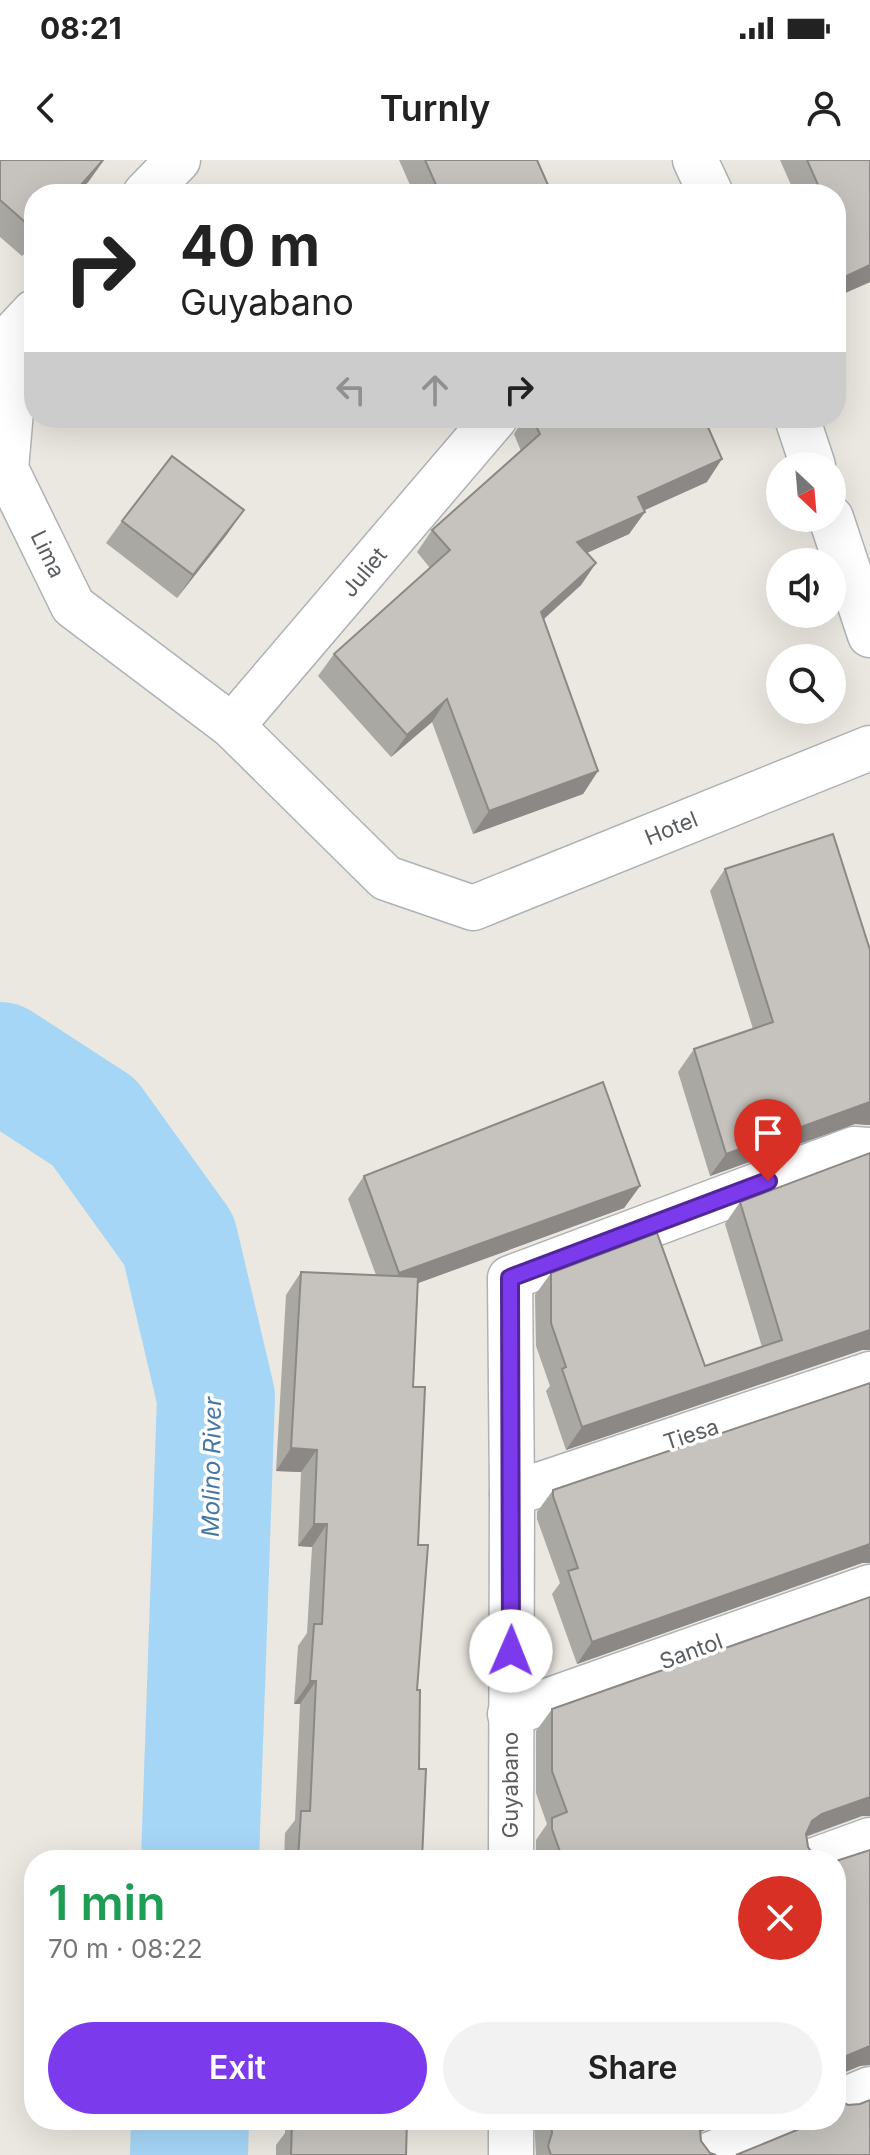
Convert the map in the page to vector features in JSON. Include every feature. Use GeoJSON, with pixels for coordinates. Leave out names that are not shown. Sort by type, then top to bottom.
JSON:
{"type":"FeatureCollection","features":[{"type":"Feature","properties":{"kind":"street"},"geometry":{"type":"LineString","coordinates":[[155,184],[178,160]]}},
{"type":"Feature","properties":{"kind":"street"},"geometry":{"type":"LineString","coordinates":[[695,160],[706,184]]}},
{"type":"Feature","properties":{"kind":"street","name":"Lima"},"geometry":{"type":"LineString","coordinates":[[24,323],[18,329],[6,469],[73,606],[232,726],[386,878],[473,908]]}},
{"type":"Feature","properties":{"kind":"street","name":"Juliet"},"geometry":{"type":"LineString","coordinates":[[232,726],[486,428]]}},
{"type":"Feature","properties":{"kind":"street"},"geometry":{"type":"LineString","coordinates":[[800,428],[808,452]]}},
{"type":"Feature","properties":{"kind":"street"},"geometry":{"type":"LineString","coordinates":[[836,532],[870,635]]}},
{"type":"Feature","properties":{"kind":"street","name":"Hotel"},"geometry":{"type":"LineString","coordinates":[[473,908],[870,748]]}},
{"type":"Feature","properties":{"kind":"street","name":"Guyabano"},"geometry":{"type":"LineString","coordinates":[[511,1850],[510,1278],[854,1149],[870,1150]]}},
{"type":"Feature","properties":{"kind":"street","name":"Tiesa"},"geometry":{"type":"LineString","coordinates":[[512,1494],[870,1374]]}},
{"type":"Feature","properties":{"kind":"street","name":"Santol"},"geometry":{"type":"LineString","coordinates":[[510,1714],[870,1587]]}},
{"type":"Feature","properties":{"kind":"street"},"geometry":{"type":"LineString","coordinates":[[842,1850],[870,1840]]}},
{"type":"Feature","properties":{"kind":"street"},"geometry":{"type":"LineString","coordinates":[[846,2099],[870,2089]]}},
{"type":"Feature","properties":{"kind":"street"},"geometry":{"type":"LineString","coordinates":[[511,2130],[511,2155]]}},
{"type":"Feature","properties":{"kind":"street"},"geometry":{"type":"LineString","coordinates":[[709,2155],[770,2130]]}},
{"type":"Feature","properties":{"kind":"building"},"geometry":{"type":"Polygon","coordinates":[[[0,160],[103,160],[82,184],[24,184],[24,221],[0,200],[0,160]]]}},
{"type":"Feature","properties":{"kind":"building"},"geometry":{"type":"Polygon","coordinates":[[[425,160],[537,160],[548,184],[436,184],[425,160]]]}},
{"type":"Feature","properties":{"kind":"building"},"geometry":{"type":"Polygon","coordinates":[[[807,160],[870,160],[870,265],[846,276],[846,184],[818,184],[807,160]]]}},
{"type":"Feature","properties":{"kind":"building"},"geometry":{"type":"Polygon","coordinates":[[[537,428],[708,428],[722,459],[638,497],[645,512],[577,542],[596,563],[541,612],[598,771],[489,811],[447,699],[407,735],[334,654],[450,550],[432,530],[540,434],[537,428]]]}},
{"type":"Feature","properties":{"kind":"building"},"geometry":{"type":"Polygon","coordinates":[[[172,456],[244,510],[193,575],[122,521],[172,456]]]}},
{"type":"Feature","properties":{"kind":"building"},"geometry":{"type":"Polygon","coordinates":[[[833,834],[870,950],[870,1102],[726,1154],[694,1049],[773,1022],[725,869],[833,834]]]}},
{"type":"Feature","properties":{"kind":"building"},"geometry":{"type":"Polygon","coordinates":[[[603,1082],[640,1186],[399,1273],[364,1176],[603,1082]]]}},
{"type":"Feature","properties":{"kind":"building"},"geometry":{"type":"Polygon","coordinates":[[[870,1153],[870,1330],[582,1427],[562,1369],[566,1367],[551,1323],[551,1273],[657,1233],[705,1366],[782,1340],[740,1202],[870,1153]]]}},
{"type":"Feature","properties":{"kind":"building"},"geometry":{"type":"Polygon","coordinates":[[[301,1272],[418,1277],[413,1387],[425,1387],[418,1545],[428,1545],[417,1690],[420,1690],[419,1769],[426,1769],[422,1850],[299,1850],[301,1811],[310,1811],[316,1681],[310,1681],[314,1624],[322,1624],[327,1524],[314,1524],[317,1450],[291,1448],[301,1272]]]}},
{"type":"Feature","properties":{"kind":"building"},"geometry":{"type":"Polygon","coordinates":[[[870,1383],[870,1544],[592,1642],[568,1571],[578,1568],[553,1490],[870,1383]]]}},
{"type":"Feature","properties":{"kind":"building"},"geometry":{"type":"Polygon","coordinates":[[[870,1597],[870,1797],[822,1814],[812,1821],[806,1834],[810,1850],[559,1850],[552,1829],[552,1818],[567,1812],[552,1771],[552,1709],[870,1597]]]}},
{"type":"Feature","properties":{"kind":"building"},"geometry":{"type":"Polygon","coordinates":[[[870,1850],[870,2046],[846,2056],[846,1858],[870,1850]]]}},
{"type":"Feature","properties":{"kind":"building"},"geometry":{"type":"Polygon","coordinates":[[[870,2100],[870,2155],[736,2155],[797,2130],[846,2130],[846,2104],[870,2100]]]}},
{"type":"Feature","properties":{"kind":"building"},"geometry":{"type":"Polygon","coordinates":[[[292,2130],[407,2130],[406,2155],[291,2155],[292,2130]]]}},
{"type":"Feature","properties":{"kind":"building"},"geometry":{"type":"Polygon","coordinates":[[[552,2130],[700,2130],[701,2141],[710,2153],[716,2155],[551,2155],[548,2146],[552,2130]]]}},
{"type":"Feature","properties":{"kind":"waterway","name":"Molino River"},"geometry":{"type":"LineString","coordinates":[[0,1061],[94,1122],[179,1240],[216,1397],[200,1850]]}},
{"type":"Feature","properties":{"kind":"waterway","name":"Molino River"},"geometry":{"type":"LineString","coordinates":[[189,2155],[190,2130]]}},
{"type":"Feature","properties":{"kind":"route"},"geometry":{"type":"LineString","coordinates":[[511,1651],[510,1278],[768,1181]]}}]}
